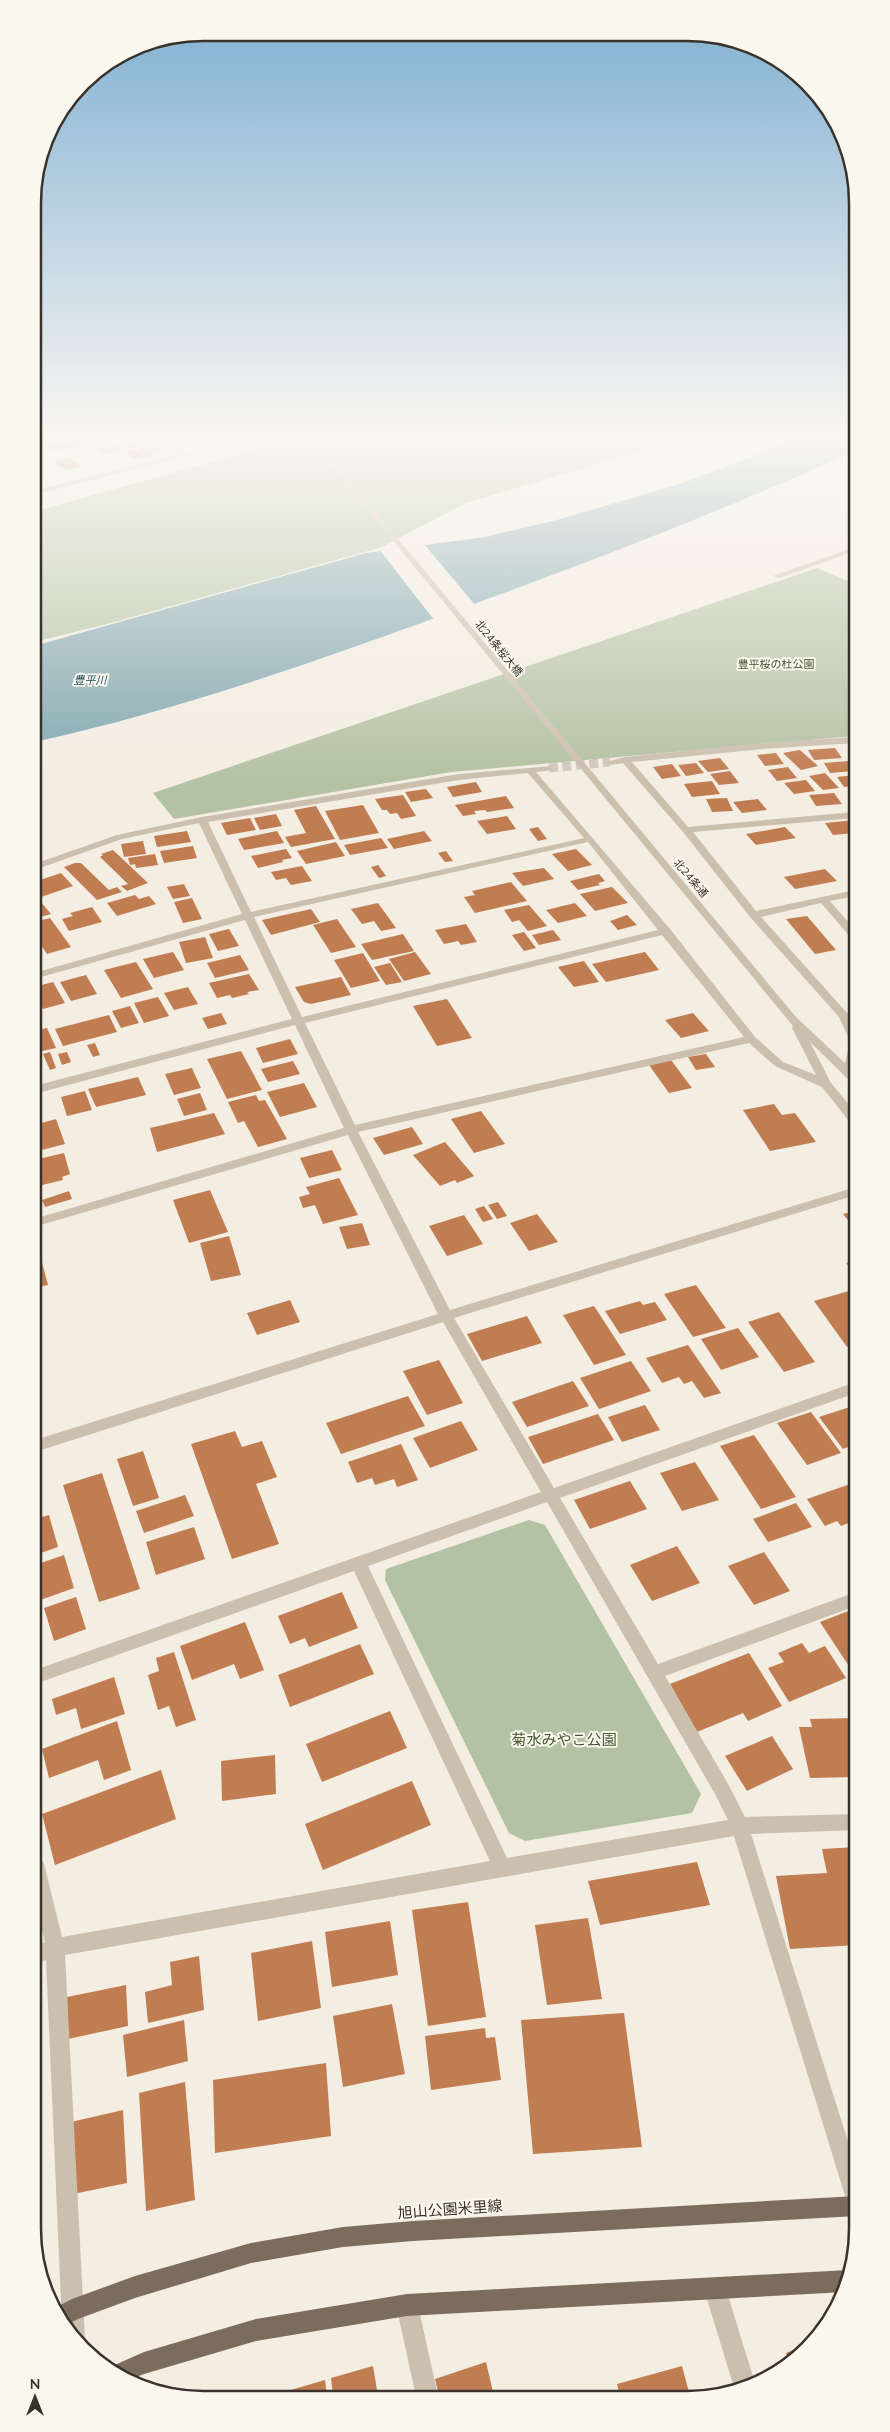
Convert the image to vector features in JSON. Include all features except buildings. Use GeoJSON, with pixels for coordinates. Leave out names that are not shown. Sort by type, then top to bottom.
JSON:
{"type":"FeatureCollection","features":[{"type":"Feature","properties":{"kind":"main road","name":"旭山公園米里線"},"geometry":{"type":"LineString","coordinates":[[65,2314],[135,2287],[251,2253],[343,2237],[413,2231],[848,2207]]}},
{"type":"Feature","properties":{"kind":"main road"},"geometry":{"type":"LineString","coordinates":[[125,2371],[144,2363],[256,2330],[407,2305],[839,2282]]}},
{"type":"Feature","properties":{"kind":"street","name":"北24条桜大橋"},"geometry":{"type":"LineString","coordinates":[[406,553],[571,754]]}},
{"type":"Feature","properties":{"kind":"street"},"geometry":{"type":"LineString","coordinates":[[777,576],[842,553]]}},
{"type":"Feature","properties":{"kind":"street"},"geometry":{"type":"LineString","coordinates":[[788,572],[797,576]]}},
{"type":"Feature","properties":{"kind":"street"},"geometry":{"type":"LineString","coordinates":[[610,762],[763,746],[849,740]]}},
{"type":"Feature","properties":{"kind":"street","name":"北24条通"},"geometry":{"type":"LineString","coordinates":[[571,754],[792,1019]]}},
{"type":"Feature","properties":{"kind":"street"},"geometry":{"type":"LineString","coordinates":[[625,760],[686,830],[754,915],[844,1016],[849,1026]]}},
{"type":"Feature","properties":{"kind":"street"},"geometry":{"type":"LineString","coordinates":[[42,864],[120,837],[202,820],[459,777],[549,768]]}},
{"type":"Feature","properties":{"kind":"street"},"geometry":{"type":"LineString","coordinates":[[530,770],[666,931],[751,1039],[780,1064],[826,1084]]}},
{"type":"Feature","properties":{"kind":"street"},"geometry":{"type":"LineString","coordinates":[[686,830],[849,816]]}},
{"type":"Feature","properties":{"kind":"street"},"geometry":{"type":"LineString","coordinates":[[202,820],[351,1130],[446,1316],[740,1826],[848,2173]]}},
{"type":"Feature","properties":{"kind":"street"},"geometry":{"type":"LineString","coordinates":[[42,974],[247,916],[590,839]]}},
{"type":"Feature","properties":{"kind":"street"},"geometry":{"type":"LineString","coordinates":[[754,915],[849,894]]}},
{"type":"Feature","properties":{"kind":"street"},"geometry":{"type":"LineString","coordinates":[[823,900],[849,929]]}},
{"type":"Feature","properties":{"kind":"street"},"geometry":{"type":"LineString","coordinates":[[42,1088],[298,1021],[666,931]]}},
{"type":"Feature","properties":{"kind":"street"},"geometry":{"type":"LineString","coordinates":[[844,1016],[849,1015]]}},
{"type":"Feature","properties":{"kind":"street"},"geometry":{"type":"LineString","coordinates":[[792,1019],[849,1070]]}},
{"type":"Feature","properties":{"kind":"street"},"geometry":{"type":"LineString","coordinates":[[792,1019],[826,1084],[849,1113]]}},
{"type":"Feature","properties":{"kind":"street"},"geometry":{"type":"LineString","coordinates":[[41,1221],[351,1130],[751,1039]]}},
{"type":"Feature","properties":{"kind":"street"},"geometry":{"type":"LineString","coordinates":[[41,1444],[446,1316],[849,1193]]}},
{"type":"Feature","properties":{"kind":"street"},"geometry":{"type":"LineString","coordinates":[[41,1675],[848,1390]]}},
{"type":"Feature","properties":{"kind":"street"},"geometry":{"type":"LineString","coordinates":[[358,1562],[502,1868]]}},
{"type":"Feature","properties":{"kind":"street"},"geometry":{"type":"LineString","coordinates":[[653,1673],[848,1601]]}},
{"type":"Feature","properties":{"kind":"street"},"geometry":{"type":"LineString","coordinates":[[41,1953],[55,1947],[740,1826],[848,1822]]}},
{"type":"Feature","properties":{"kind":"street"},"geometry":{"type":"LineString","coordinates":[[41,1890],[55,1947],[65,2314]]}},
{"type":"Feature","properties":{"kind":"street"},"geometry":{"type":"LineString","coordinates":[[715,2289],[743,2380]]}},
{"type":"Feature","properties":{"kind":"street"},"geometry":{"type":"LineString","coordinates":[[407,2305],[426,2391]]}},
{"type":"Feature","properties":{"kind":"green space"},"geometry":{"type":"Polygon","coordinates":[[[42,553],[359,553],[111,623],[42,640],[42,553]]]}},
{"type":"Feature","properties":{"kind":"green space","name":"豊平桜の杜公園"},"geometry":{"type":"Polygon","coordinates":[[[817,568],[849,581],[849,737],[451,772],[174,819],[153,793],[817,568]]]}},
{"type":"Feature","properties":{"kind":"green space","name":"菊水みやこ公園"},"geometry":{"type":"Polygon","coordinates":[[[529,1520],[545,1525],[701,1794],[692,1813],[525,1841],[509,1833],[385,1580],[386,1569],[529,1520]]]}},
{"type":"Feature","properties":{"kind":"water","name":"豊平川"},"geometry":{"type":"Polygon","coordinates":[[[364,553],[609,553],[385,636],[236,687],[136,717],[42,740],[42,644],[364,553]]]}},
{"type":"Feature","properties":{"kind":"pier"},"geometry":{"type":"Polygon","coordinates":[[[382,553],[432,553],[476,606],[435,621],[382,553]]]}},
{"type":"Feature","properties":{"kind":"tunnel"},"geometry":{"type":"LineString","coordinates":[[549,768],[610,762]]}}]}
